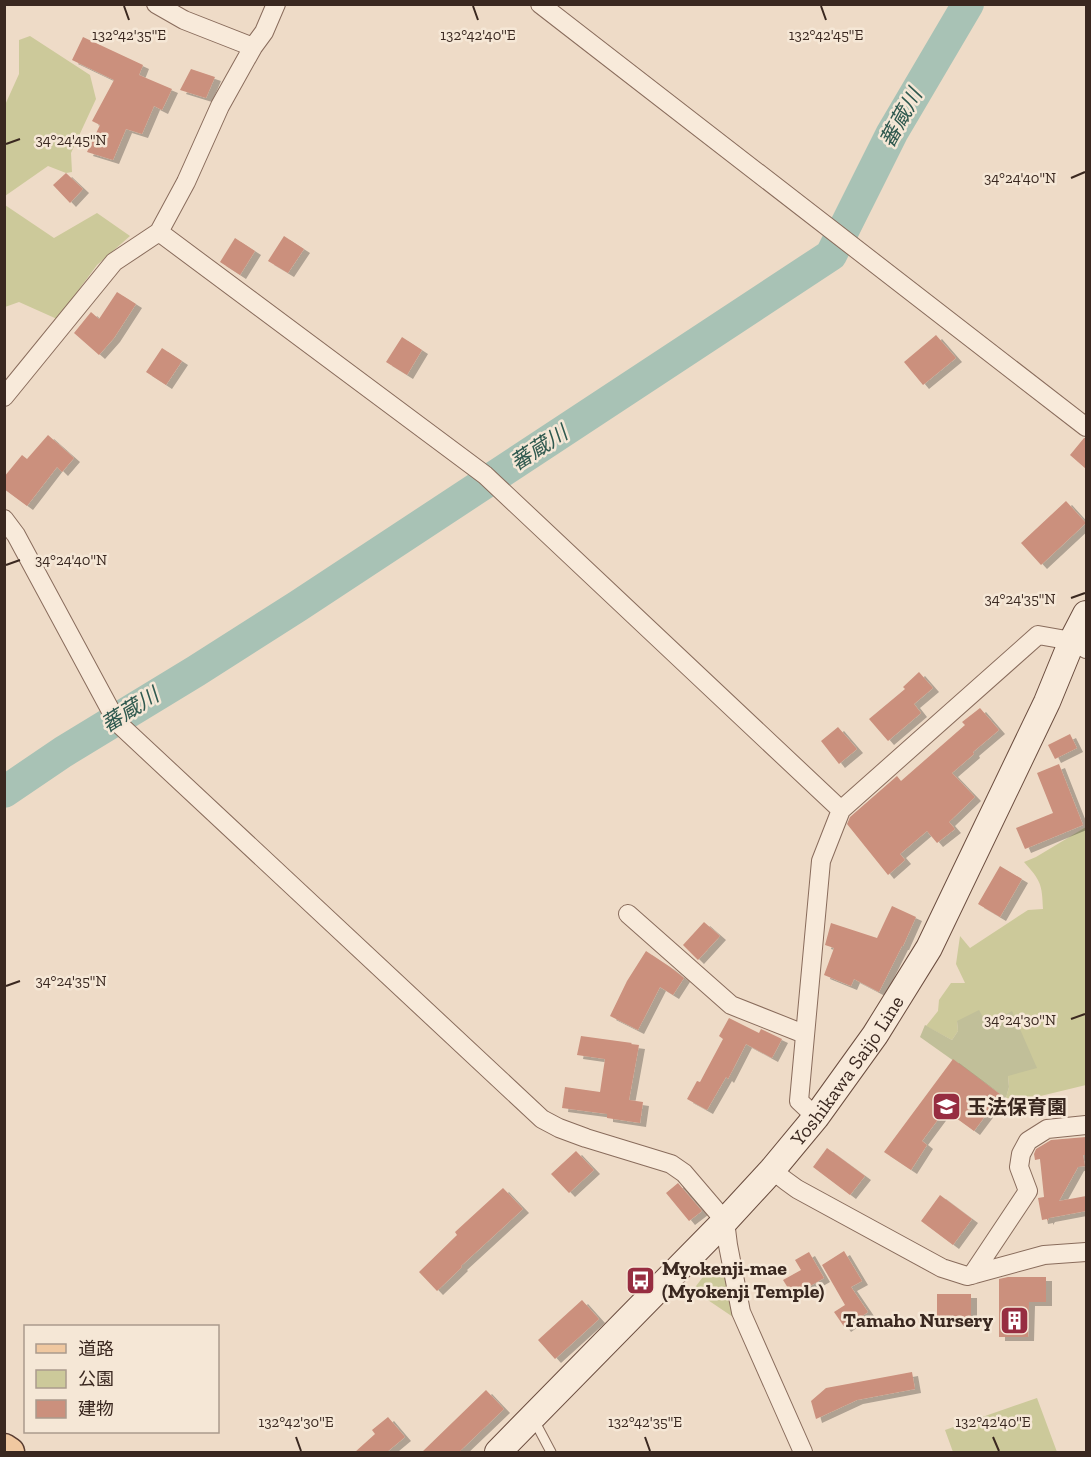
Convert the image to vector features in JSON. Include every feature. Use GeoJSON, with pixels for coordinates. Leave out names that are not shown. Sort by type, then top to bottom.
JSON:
{"type":"FeatureCollection","features":[{"type":"Feature","properties":{"kind":"main road","name":"Yoshikawa Saijo Line"},"geometry":{"type":"LineString","coordinates":[[503,1451],[532,1417],[725,1221],[772,1170],[816,1117],[875,1035],[929,948],[1047,702],[1079,645],[1086,614]]}},
{"type":"Feature","properties":{"kind":"main road"},"geometry":{"type":"LineString","coordinates":[[4,1448],[10,1452]]}},
{"type":"Feature","properties":{"kind":"street"},"geometry":{"type":"LineString","coordinates":[[156,4],[184,20],[253,47]]}},
{"type":"Feature","properties":{"kind":"street"},"geometry":{"type":"LineString","coordinates":[[4,397],[114,262],[159,232],[186,182],[220,106],[264,32],[276,4]]}},
{"type":"Feature","properties":{"kind":"street"},"geometry":{"type":"LineString","coordinates":[[540,4],[1086,427]]}},
{"type":"Feature","properties":{"kind":"street"},"geometry":{"type":"LineString","coordinates":[[159,232],[490,480],[841,810]]}},
{"type":"Feature","properties":{"kind":"street"},"geometry":{"type":"LineString","coordinates":[[4,519],[16,535],[116,719],[542,1119],[586,1138],[671,1164],[684,1173],[725,1221],[741,1312],[803,1452]]}},
{"type":"Feature","properties":{"kind":"street"},"geometry":{"type":"LineString","coordinates":[[816,1117],[799,1101],[804,1034],[821,861],[841,810],[1038,636],[1079,645]]}},
{"type":"Feature","properties":{"kind":"street"},"geometry":{"type":"LineString","coordinates":[[628,914],[730,1005],[804,1034]]}},
{"type":"Feature","properties":{"kind":"street"},"geometry":{"type":"LineString","coordinates":[[972,1275],[1028,1191],[1019,1167],[1021,1154],[1028,1141],[1047,1129],[1086,1125]]}},
{"type":"Feature","properties":{"kind":"street"},"geometry":{"type":"LineString","coordinates":[[772,1170],[797,1189],[942,1268],[967,1276],[1044,1255],[1086,1252]]}},
{"type":"Feature","properties":{"kind":"lane"},"geometry":{"type":"LineString","coordinates":[[532,1417],[551,1452]]}},
{"type":"Feature","properties":{"kind":"green space"},"geometry":{"type":"Polygon","coordinates":[[[30,36],[90,75],[96,99],[71,153],[72,172],[66,173],[48,166],[5,196],[5,105],[19,74],[19,40],[30,36]]]}},
{"type":"Feature","properties":{"kind":"green space"},"geometry":{"type":"Polygon","coordinates":[[[5,205],[54,238],[97,213],[130,236],[97,265],[57,319],[19,302],[5,307],[5,205]]]}},
{"type":"Feature","properties":{"kind":"green space"},"geometry":{"type":"Polygon","coordinates":[[[1086,827],[1086,1085],[1024,1100],[1006,1098],[1009,1087],[1008,1076],[987,1024],[957,1021],[958,1031],[952,1040],[926,1026],[938,1011],[939,1000],[951,983],[965,983],[956,964],[960,936],[970,948],[1028,910],[1043,909],[1040,883],[1024,862],[1086,827]]]}},
{"type":"Feature","properties":{"kind":"green space"},"geometry":{"type":"Polygon","coordinates":[[[727,1263],[733,1317],[693,1290],[712,1265],[727,1263]]]}},
{"type":"Feature","properties":{"kind":"green space"},"geometry":{"type":"Polygon","coordinates":[[[1037,1398],[1057,1452],[953,1452],[945,1430],[1037,1398]]]}},
{"type":"Feature","properties":{"kind":"shaded area"},"geometry":{"type":"Polygon","coordinates":[[[979,1010],[987,1024],[1012,1011],[1037,1068],[1008,1076],[1009,1087],[1006,1098],[920,1037],[925,1025],[952,1040],[958,1031],[957,1021],[979,1010]]]}},
{"type":"Feature","properties":{"kind":"building"},"geometry":{"type":"Polygon","coordinates":[[[83,37],[143,65],[139,75],[172,89],[162,110],[154,106],[142,134],[126,129],[113,160],[87,152],[100,125],[92,121],[114,80],[72,60],[83,37]]]}},
{"type":"Feature","properties":{"kind":"building"},"geometry":{"type":"Polygon","coordinates":[[[191,69],[215,77],[206,98],[180,90],[191,69]]]}},
{"type":"Feature","properties":{"kind":"building"},"geometry":{"type":"Polygon","coordinates":[[[66,173],[83,189],[70,203],[53,185],[66,173]]]}},
{"type":"Feature","properties":{"kind":"building"},"geometry":{"type":"Polygon","coordinates":[[[284,236],[304,249],[288,273],[268,261],[284,236]]]}},
{"type":"Feature","properties":{"kind":"building"},"geometry":{"type":"Polygon","coordinates":[[[235,238],[255,251],[240,275],[220,262],[235,238]]]}},
{"type":"Feature","properties":{"kind":"building"},"geometry":{"type":"Polygon","coordinates":[[[117,292],[136,304],[114,338],[99,355],[74,333],[91,312],[99,319],[117,292]]]}},
{"type":"Feature","properties":{"kind":"building"},"geometry":{"type":"Polygon","coordinates":[[[936,335],[956,358],[923,385],[904,362],[936,335]]]}},
{"type":"Feature","properties":{"kind":"building"},"geometry":{"type":"Polygon","coordinates":[[[402,337],[422,350],[407,375],[386,362],[402,337]]]}},
{"type":"Feature","properties":{"kind":"building"},"geometry":{"type":"Polygon","coordinates":[[[162,348],[182,361],[166,385],[146,372],[162,348]]]}},
{"type":"Feature","properties":{"kind":"building"},"geometry":{"type":"Polygon","coordinates":[[[48,435],[74,458],[62,472],[57,467],[27,506],[4,489],[4,477],[22,455],[27,459],[48,435]]]}},
{"type":"Feature","properties":{"kind":"building"},"geometry":{"type":"Polygon","coordinates":[[[1086,438],[1086,469],[1070,455],[1086,438]]]}},
{"type":"Feature","properties":{"kind":"building"},"geometry":{"type":"Polygon","coordinates":[[[1066,501],[1086,523],[1041,565],[1021,543],[1066,501]]]}},
{"type":"Feature","properties":{"kind":"building"},"geometry":{"type":"Polygon","coordinates":[[[919,672],[933,688],[914,704],[921,713],[888,741],[869,719],[905,689],[903,687],[919,672]]]}},
{"type":"Feature","properties":{"kind":"building"},"geometry":{"type":"Polygon","coordinates":[[[980,708],[999,730],[952,773],[975,797],[949,822],[955,829],[937,843],[927,831],[900,854],[905,860],[888,875],[847,824],[850,817],[897,776],[901,781],[965,725],[962,722],[980,708]]]}},
{"type":"Feature","properties":{"kind":"building"},"geometry":{"type":"Polygon","coordinates":[[[838,727],[857,749],[839,764],[821,741],[838,727]]]}},
{"type":"Feature","properties":{"kind":"building"},"geometry":{"type":"Polygon","coordinates":[[[1070,734],[1077,748],[1055,759],[1048,745],[1070,734]]]}},
{"type":"Feature","properties":{"kind":"building"},"geometry":{"type":"Polygon","coordinates":[[[1059,764],[1083,825],[1025,849],[1016,828],[1053,813],[1037,773],[1059,764]]]}},
{"type":"Feature","properties":{"kind":"building"},"geometry":{"type":"Polygon","coordinates":[[[1000,866],[1022,879],[1000,917],[978,904],[1000,866]]]}},
{"type":"Feature","properties":{"kind":"building"},"geometry":{"type":"Polygon","coordinates":[[[892,906],[916,917],[879,992],[854,979],[851,986],[824,975],[834,948],[825,945],[831,923],[877,938],[892,906]]]}},
{"type":"Feature","properties":{"kind":"building"},"geometry":{"type":"Polygon","coordinates":[[[704,922],[720,936],[698,960],[683,945],[704,922]]]}},
{"type":"Feature","properties":{"kind":"building"},"geometry":{"type":"Polygon","coordinates":[[[646,951],[684,978],[673,995],[660,987],[638,1030],[610,1016],[627,981],[646,951]]]}},
{"type":"Feature","properties":{"kind":"building"},"geometry":{"type":"Polygon","coordinates":[[[729,1018],[759,1033],[761,1029],[782,1039],[772,1058],[746,1044],[728,1079],[726,1077],[707,1110],[687,1099],[697,1081],[700,1082],[723,1039],[719,1036],[729,1018]]]}},
{"type":"Feature","properties":{"kind":"building"},"geometry":{"type":"Polygon","coordinates":[[[581,1036],[639,1045],[629,1100],[643,1102],[640,1123],[607,1118],[607,1114],[562,1108],[565,1087],[600,1092],[605,1059],[577,1055],[581,1036]]]}},
{"type":"Feature","properties":{"kind":"building"},"geometry":{"type":"Polygon","coordinates":[[[953,1059],[1001,1095],[974,1131],[945,1110],[922,1141],[927,1145],[911,1170],[884,1152],[953,1059]]]}},
{"type":"Feature","properties":{"kind":"building"},"geometry":{"type":"Polygon","coordinates":[[[1086,1137],[1086,1155],[1083,1155],[1085,1166],[1078,1167],[1059,1201],[1086,1196],[1086,1211],[1049,1218],[1047,1221],[1047,1219],[1042,1220],[1038,1198],[1044,1197],[1040,1159],[1035,1160],[1034,1154],[1036,1149],[1051,1140],[1086,1137]]]}},
{"type":"Feature","properties":{"kind":"building"},"geometry":{"type":"Polygon","coordinates":[[[827,1148],[865,1176],[850,1195],[813,1167],[827,1148]]]}},
{"type":"Feature","properties":{"kind":"building"},"geometry":{"type":"Polygon","coordinates":[[[576,1151],[594,1170],[569,1193],[551,1174],[576,1151]]]}},
{"type":"Feature","properties":{"kind":"building"},"geometry":{"type":"Polygon","coordinates":[[[678,1183],[702,1211],[689,1221],[666,1193],[678,1183]]]}},
{"type":"Feature","properties":{"kind":"building"},"geometry":{"type":"Polygon","coordinates":[[[503,1188],[523,1209],[437,1291],[419,1272],[457,1235],[455,1232],[503,1188]]]}},
{"type":"Feature","properties":{"kind":"building"},"geometry":{"type":"Polygon","coordinates":[[[940,1195],[972,1219],[953,1245],[921,1221],[940,1195]]]}},
{"type":"Feature","properties":{"kind":"building"},"geometry":{"type":"Polygon","coordinates":[[[844,1251],[862,1281],[851,1287],[868,1312],[845,1328],[834,1312],[845,1305],[822,1265],[844,1251]]]}},
{"type":"Feature","properties":{"kind":"building"},"geometry":{"type":"Polygon","coordinates":[[[809,1252],[824,1278],[793,1296],[783,1280],[801,1270],[795,1260],[809,1252]]]}},
{"type":"Feature","properties":{"kind":"building","name":"Tamaho Nursery"},"geometry":{"type":"Polygon","coordinates":[[[1046,1277],[1046,1302],[1029,1302],[1028,1337],[999,1337],[999,1279],[1046,1277]]]}},
{"type":"Feature","properties":{"kind":"building"},"geometry":{"type":"Polygon","coordinates":[[[937,1294],[971,1294],[971,1324],[937,1324],[937,1294]]]}},
{"type":"Feature","properties":{"kind":"building"},"geometry":{"type":"Polygon","coordinates":[[[582,1300],[599,1319],[555,1359],[538,1340],[582,1300]]]}},
{"type":"Feature","properties":{"kind":"building"},"geometry":{"type":"Polygon","coordinates":[[[912,1372],[915,1389],[857,1400],[816,1419],[811,1401],[826,1388],[912,1372]]]}},
{"type":"Feature","properties":{"kind":"building"},"geometry":{"type":"Polygon","coordinates":[[[486,1390],[504,1409],[459,1452],[422,1452],[486,1390]]]}},
{"type":"Feature","properties":{"kind":"building"},"geometry":{"type":"Polygon","coordinates":[[[388,1417],[405,1437],[387,1452],[355,1452],[375,1434],[372,1430],[388,1417]]]}},
{"type":"Feature","properties":{"kind":"waterway","name":"蕃蔵川"},"geometry":{"type":"LineString","coordinates":[[4,792],[63,752],[298,606],[831,255],[892,133],[968,4]]}},
{"type":"Feature","properties":{"kind":"place","name":"玉法保育園"},"geometry":{"type":"Point","coordinates":[946,1107]}},
{"type":"Feature","properties":{"kind":"place","name":"Myokenji-mae (Myokenji Temple)"},"geometry":{"type":"Point","coordinates":[641,1280]}},
{"type":"Feature","properties":{"kind":"place","name":"Tamaho Nursery"},"geometry":{"type":"Point","coordinates":[1014,1320]}}]}
